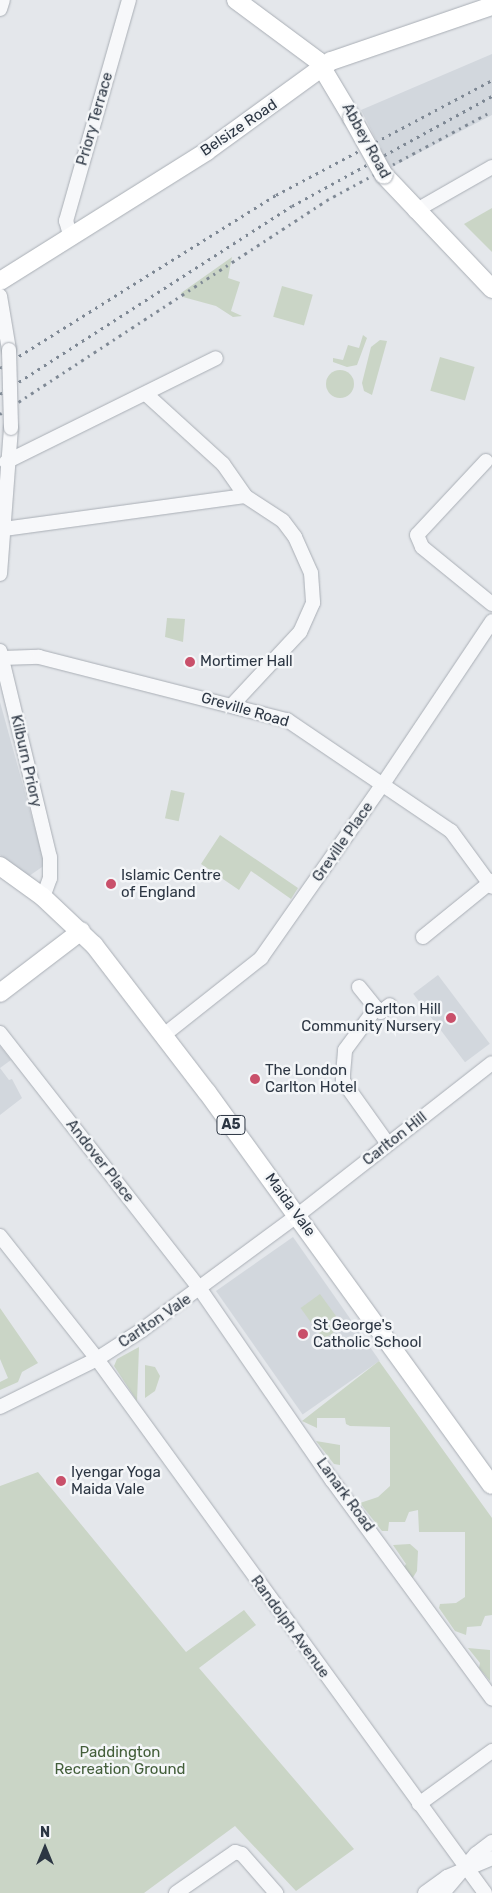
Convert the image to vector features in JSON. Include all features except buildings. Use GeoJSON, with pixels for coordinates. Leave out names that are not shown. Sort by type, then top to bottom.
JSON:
{"type":"FeatureCollection","features":[{"type":"Feature","properties":{"kind":"main road","name":"Abbey Road"},"geometry":{"type":"LineString","coordinates":[[236,0],[323,67],[384,175],[415,211],[492,289]]}},
{"type":"Feature","properties":{"kind":"main road","name":"Belsize Road"},"geometry":{"type":"LineString","coordinates":[[0,281],[71,238],[274,105],[323,67],[352,52],[492,6]]}},
{"type":"Feature","properties":{"kind":"main road","name":"A5"},"geometry":{"type":"LineString","coordinates":[[0,866],[36,892],[81,930]]}},
{"type":"Feature","properties":{"kind":"main road","name":"Maida Vale"},"geometry":{"type":"LineString","coordinates":[[81,930],[164,1034],[298,1215],[492,1485]]}},
{"type":"Feature","properties":{"kind":"main road"},"geometry":{"type":"LineString","coordinates":[[0,993],[81,930]]}},
{"type":"Feature","properties":{"kind":"street"},"geometry":{"type":"LineString","coordinates":[[0,9],[3,0]]}},
{"type":"Feature","properties":{"kind":"street","name":"Priory Terrace"},"geometry":{"type":"LineString","coordinates":[[71,238],[66,221],[129,0]]}},
{"type":"Feature","properties":{"kind":"street"},"geometry":{"type":"LineString","coordinates":[[415,211],[492,167]]}},
{"type":"Feature","properties":{"kind":"street"},"geometry":{"type":"LineString","coordinates":[[0,296],[9,350],[10,428],[6,462],[4,528],[0,574]]}},
{"type":"Feature","properties":{"kind":"street"},"geometry":{"type":"LineString","coordinates":[[6,462],[216,358]]}},
{"type":"Feature","properties":{"kind":"street"},"geometry":{"type":"LineString","coordinates":[[146,394],[223,464],[245,496],[283,521],[295,537],[311,573],[313,603],[300,632],[233,704]]}},
{"type":"Feature","properties":{"kind":"street"},"geometry":{"type":"LineString","coordinates":[[486,460],[417,534],[422,547],[492,604]]}},
{"type":"Feature","properties":{"kind":"street"},"geometry":{"type":"LineString","coordinates":[[4,528],[245,496]]}},
{"type":"Feature","properties":{"kind":"street","name":"Greville Place"},"geometry":{"type":"LineString","coordinates":[[164,1034],[261,958],[383,784],[492,621]]}},
{"type":"Feature","properties":{"kind":"street","name":"Greville Road"},"geometry":{"type":"LineString","coordinates":[[1,654],[39,657],[233,704],[300,726],[451,831],[491,883]]}},
{"type":"Feature","properties":{"kind":"street","name":"Kilburn Priory"},"geometry":{"type":"LineString","coordinates":[[1,654],[3,678],[50,857],[50,871],[36,892]]}},
{"type":"Feature","properties":{"kind":"street"},"geometry":{"type":"LineString","coordinates":[[422,937],[491,883]]}},
{"type":"Feature","properties":{"kind":"street"},"geometry":{"type":"LineString","coordinates":[[359,987],[383,1006],[345,1050],[343,1081],[388,1144]]}},
{"type":"Feature","properties":{"kind":"street","name":"Andover Place"},"geometry":{"type":"LineString","coordinates":[[0,1033],[200,1289]]}},
{"type":"Feature","properties":{"kind":"street","name":"Carlton Hill"},"geometry":{"type":"LineString","coordinates":[[298,1215],[388,1144],[490,1069]]}},
{"type":"Feature","properties":{"kind":"street","name":"Carlton Vale"},"geometry":{"type":"LineString","coordinates":[[0,1407],[97,1359],[200,1289],[298,1215]]}},
{"type":"Feature","properties":{"kind":"street","name":"Randolph Avenue"},"geometry":{"type":"LineString","coordinates":[[0,1236],[97,1359],[485,1893]]}},
{"type":"Feature","properties":{"kind":"street","name":"Lanark Road"},"geometry":{"type":"LineString","coordinates":[[200,1289],[332,1480],[492,1699]]}},
{"type":"Feature","properties":{"kind":"street"},"geometry":{"type":"LineString","coordinates":[[419,1804],[492,1751]]}},
{"type":"Feature","properties":{"kind":"street"},"geometry":{"type":"LineString","coordinates":[[444,1893],[467,1868],[476,1854],[492,1842]]}},
{"type":"Feature","properties":{"kind":"street"},"geometry":{"type":"LineString","coordinates":[[176,1893],[228,1854],[242,1854],[276,1893]]}},
{"type":"Feature","properties":{"kind":"street"},"geometry":{"type":"LineString","coordinates":[[425,1893],[447,1877],[492,1858]]}},
{"type":"Feature","properties":{"kind":"shaded area"},"geometry":{"type":"Polygon","coordinates":[[[492,54],[492,115],[390,168],[361,110],[492,54]]]}},
{"type":"Feature","properties":{"kind":"shaded area"},"geometry":{"type":"Polygon","coordinates":[[[0,702],[45,865],[29,876],[0,855],[0,702]]]}},
{"type":"Feature","properties":{"kind":"shaded area","name":"Carlton Hill Community Nursery"},"geometry":{"type":"Polygon","coordinates":[[[438,975],[490,1044],[465,1062],[413,994],[438,975]]]}},
{"type":"Feature","properties":{"kind":"shaded area"},"geometry":{"type":"Polygon","coordinates":[[[0,1046],[11,1060],[0,1068],[0,1046]]]}},
{"type":"Feature","properties":{"kind":"shaded area"},"geometry":{"type":"Polygon","coordinates":[[[0,1068],[9,1080],[12,1079],[22,1098],[0,1115],[0,1068]]]}},
{"type":"Feature","properties":{"kind":"shaded area","name":"St George's Catholic School"},"geometry":{"type":"Polygon","coordinates":[[[293,1237],[380,1361],[303,1415],[216,1291],[293,1237]]]}},
{"type":"Feature","properties":{"kind":"green space"},"geometry":{"type":"Polygon","coordinates":[[[492,208],[492,252],[464,224],[492,208]]]}},
{"type":"Feature","properties":{"kind":"green space"},"geometry":{"type":"Polygon","coordinates":[[[232,257],[228,278],[240,282],[231,311],[242,316],[233,317],[216,306],[183,297],[181,293],[232,257]]]}},
{"type":"Feature","properties":{"kind":"green space"},"geometry":{"type":"Polygon","coordinates":[[[282,286],[313,295],[304,326],[273,317],[282,286]]]}},
{"type":"Feature","properties":{"kind":"green space"},"geometry":{"type":"Polygon","coordinates":[[[363,335],[367,338],[357,365],[347,367],[333,362],[333,358],[343,360],[348,345],[359,348],[363,335]]]}},
{"type":"Feature","properties":{"kind":"green space"},"geometry":{"type":"Polygon","coordinates":[[[380,340],[387,341],[372,395],[364,391],[362,383],[371,347],[380,340]]]}},
{"type":"Feature","properties":{"kind":"green space"},"geometry":{"type":"Polygon","coordinates":[[[440,357],[475,367],[465,401],[430,391],[440,357]]]}},
{"type":"Feature","properties":{"kind":"green space"},"geometry":{"type":"Polygon","coordinates":[[[340,370],[350,374],[354,384],[350,394],[340,398],[330,394],[326,384],[330,374],[340,370]]]}},
{"type":"Feature","properties":{"kind":"green space"},"geometry":{"type":"Polygon","coordinates":[[[167,618],[185,619],[183,642],[165,637],[167,618]]]}},
{"type":"Feature","properties":{"kind":"green space"},"geometry":{"type":"Polygon","coordinates":[[[171,790],[185,793],[179,821],[165,818],[171,790]]]}},
{"type":"Feature","properties":{"kind":"green space"},"geometry":{"type":"Polygon","coordinates":[[[220,835],[298,888],[291,899],[251,871],[239,890],[201,864],[220,835]]]}},
{"type":"Feature","properties":{"kind":"green space"},"geometry":{"type":"Polygon","coordinates":[[[320,1294],[343,1326],[324,1340],[301,1308],[320,1294]]]}},
{"type":"Feature","properties":{"kind":"green space"},"geometry":{"type":"Polygon","coordinates":[[[0,1308],[38,1363],[22,1372],[18,1382],[0,1390],[0,1382],[8,1378],[0,1359],[0,1308]]]}},
{"type":"Feature","properties":{"kind":"green space"},"geometry":{"type":"Polygon","coordinates":[[[139,1347],[137,1401],[114,1366],[117,1359],[139,1347]]]}},
{"type":"Feature","properties":{"kind":"green space"},"geometry":{"type":"Polygon","coordinates":[[[379,1361],[492,1518],[492,1615],[485,1616],[481,1626],[467,1627],[466,1635],[455,1631],[439,1608],[440,1604],[456,1603],[465,1597],[465,1532],[419,1532],[418,1510],[409,1512],[405,1522],[389,1522],[388,1531],[382,1531],[360,1503],[378,1497],[390,1486],[390,1427],[350,1426],[346,1424],[345,1418],[317,1418],[317,1428],[302,1421],[379,1361]]]}},
{"type":"Feature","properties":{"kind":"green space"},"geometry":{"type":"Polygon","coordinates":[[[145,1365],[155,1367],[160,1376],[155,1391],[145,1398],[145,1365]]]}},
{"type":"Feature","properties":{"kind":"green space"},"geometry":{"type":"Polygon","coordinates":[[[316,1441],[340,1445],[340,1465],[334,1464],[316,1441]]]}},
{"type":"Feature","properties":{"kind":"green space","name":"Paddington Recreation Ground"},"geometry":{"type":"Polygon","coordinates":[[[38,1472],[186,1652],[244,1610],[256,1625],[199,1668],[354,1849],[296,1891],[235,1826],[144,1893],[0,1893],[0,1486],[38,1472]]]}},
{"type":"Feature","properties":{"kind":"green space"},"geometry":{"type":"Polygon","coordinates":[[[410,1544],[418,1551],[417,1571],[412,1579],[403,1568],[406,1564],[393,1545],[410,1544]]]}},
{"type":"Feature","properties":{"kind":"green space"},"geometry":{"type":"Polygon","coordinates":[[[468,1648],[490,1650],[490,1681],[479,1668],[480,1663],[468,1648]]]}},
{"type":"Feature","properties":{"kind":"railway"},"geometry":{"type":"LineString","coordinates":[[0,368],[276,195],[492,80]]}},
{"type":"Feature","properties":{"kind":"railway"},"geometry":{"type":"LineString","coordinates":[[0,394],[292,206],[492,96]]}},
{"type":"Feature","properties":{"kind":"railway"},"geometry":{"type":"LineString","coordinates":[[0,414],[327,200],[492,111]]}},
{"type":"Feature","properties":{"kind":"place","name":"Mortimer Hall"},"geometry":{"type":"Point","coordinates":[190,662]}},
{"type":"Feature","properties":{"kind":"place","name":"Islamic Centre of England"},"geometry":{"type":"Point","coordinates":[111,884]}},
{"type":"Feature","properties":{"kind":"place","name":"Carlton Hill Community Nursery"},"geometry":{"type":"Point","coordinates":[451,1018]}},
{"type":"Feature","properties":{"kind":"place","name":"The London Carlton Hotel"},"geometry":{"type":"Point","coordinates":[255,1079]}},
{"type":"Feature","properties":{"kind":"place","name":"St George's Catholic School"},"geometry":{"type":"Point","coordinates":[303,1334]}},
{"type":"Feature","properties":{"kind":"place","name":"Iyengar Yoga Maida Vale"},"geometry":{"type":"Point","coordinates":[61,1481]}}]}
